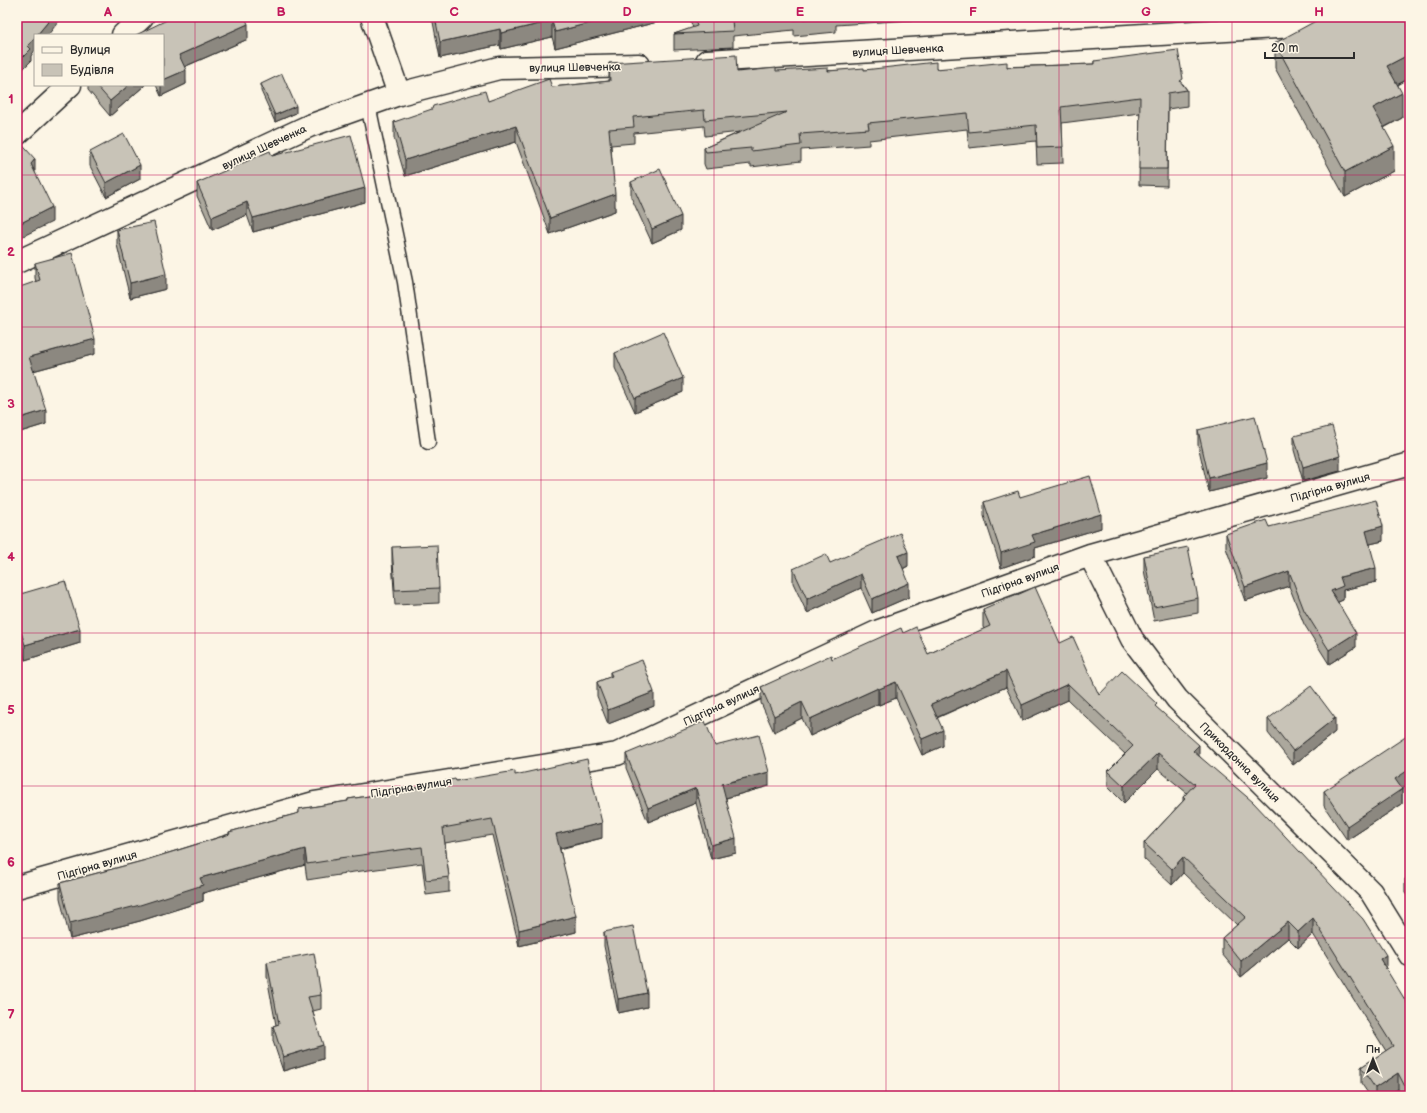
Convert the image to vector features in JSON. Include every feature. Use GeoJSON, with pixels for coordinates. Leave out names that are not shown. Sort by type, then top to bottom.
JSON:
{"type":"FeatureCollection","features":[{"type":"Feature","properties":{"kind":"street"},"geometry":{"type":"LineString","coordinates":[[124,34],[142,17]]}},
{"type":"Feature","properties":{"kind":"street"},"geometry":{"type":"LineString","coordinates":[[372,17],[399,94]]}},
{"type":"Feature","properties":{"kind":"street","name":"вулиця Шевченка"},"geometry":{"type":"LineString","coordinates":[[691,62],[1296,26],[1312,17]]}},
{"type":"Feature","properties":{"kind":"street","name":"вулиця Шевченка"},"geometry":{"type":"LineString","coordinates":[[17,262],[309,126],[399,94],[499,68],[659,64]]}},
{"type":"Feature","properties":{"kind":"street"},"geometry":{"type":"LineString","coordinates":[[17,134],[69,86]]}},
{"type":"Feature","properties":{"kind":"street","name":"Підгірна вулиця"},"geometry":{"type":"LineString","coordinates":[[17,887],[314,803],[617,754],[879,631],[1090,555],[1410,464]]}},
{"type":"Feature","properties":{"kind":"street","name":"Прикордонна вулиця"},"geometry":{"type":"LineString","coordinates":[[1090,555],[1132,639],[1177,699],[1372,892],[1410,955]]}},
{"type":"Feature","properties":{"kind":"lane"},"geometry":{"type":"LineString","coordinates":[[368,105],[405,282],[428,442]]}},
{"type":"Feature","properties":{"kind":"building"},"geometry":{"type":"Polygon","coordinates":[[[17,17],[52,17],[38,34],[34,34],[34,39],[28,46],[31,49],[17,63],[17,17]]]}},
{"type":"Feature","properties":{"kind":"building"},"geometry":{"type":"Polygon","coordinates":[[[173,17],[245,17],[248,24],[179,55],[186,70],[164,80],[164,34],[138,34],[173,17]]]}},
{"type":"Feature","properties":{"kind":"building"},"geometry":{"type":"Polygon","coordinates":[[[435,17],[613,17],[555,32],[552,21],[501,33],[500,29],[440,42],[435,17]]]}},
{"type":"Feature","properties":{"kind":"building"},"geometry":{"type":"Polygon","coordinates":[[[694,17],[760,17],[732,20],[733,31],[674,34],[697,26],[694,17]]]}},
{"type":"Feature","properties":{"kind":"building"},"geometry":{"type":"Polygon","coordinates":[[[794,17],[828,17],[794,20],[794,17]]]}},
{"type":"Feature","properties":{"kind":"building"},"geometry":{"type":"Polygon","coordinates":[[[1323,17],[1410,17],[1410,54],[1387,66],[1402,93],[1373,108],[1394,146],[1345,172],[1275,43],[1323,17]]]}},
{"type":"Feature","properties":{"kind":"building"},"geometry":{"type":"Polygon","coordinates":[[[1178,50],[1183,79],[1180,81],[1187,90],[1168,93],[1167,169],[1139,169],[1140,97],[1061,107],[1063,147],[1037,148],[1036,125],[969,132],[967,113],[868,123],[869,129],[800,134],[801,145],[751,151],[751,148],[706,152],[704,148],[787,112],[705,120],[704,110],[633,117],[634,127],[609,129],[615,194],[550,218],[516,126],[405,160],[394,122],[432,109],[433,106],[485,91],[488,101],[549,79],[552,87],[610,81],[609,63],[736,55],[737,72],[776,68],[776,71],[828,68],[828,71],[864,68],[864,70],[936,62],[936,69],[1007,62],[1007,67],[1094,64],[1094,61],[1178,50]]]}},
{"type":"Feature","properties":{"kind":"building"},"geometry":{"type":"Polygon","coordinates":[[[282,74],[296,106],[275,115],[261,84],[282,74]]]}},
{"type":"Feature","properties":{"kind":"building"},"geometry":{"type":"Polygon","coordinates":[[[97,86],[128,86],[110,101],[97,86]]]}},
{"type":"Feature","properties":{"kind":"building"},"geometry":{"type":"Polygon","coordinates":[[[124,134],[140,165],[106,183],[90,152],[124,134]]]}},
{"type":"Feature","properties":{"kind":"building"},"geometry":{"type":"Polygon","coordinates":[[[351,135],[365,188],[253,218],[247,202],[212,217],[197,183],[270,151],[272,156],[351,135]]]}},
{"type":"Feature","properties":{"kind":"building"},"geometry":{"type":"Polygon","coordinates":[[[17,139],[35,159],[31,164],[52,207],[17,225],[17,139]]]}},
{"type":"Feature","properties":{"kind":"building"},"geometry":{"type":"Polygon","coordinates":[[[660,169],[681,216],[652,229],[631,182],[660,169]]]}},
{"type":"Feature","properties":{"kind":"building"},"geometry":{"type":"Polygon","coordinates":[[[154,222],[166,274],[130,283],[117,230],[154,222]]]}},
{"type":"Feature","properties":{"kind":"building"},"geometry":{"type":"Polygon","coordinates":[[[72,253],[95,339],[29,357],[46,410],[17,419],[17,288],[40,280],[35,263],[72,253]]]}},
{"type":"Feature","properties":{"kind":"building"},"geometry":{"type":"Polygon","coordinates":[[[663,332],[683,378],[635,398],[615,353],[663,332]]]}},
{"type":"Feature","properties":{"kind":"building"},"geometry":{"type":"Polygon","coordinates":[[[1255,416],[1267,463],[1209,478],[1198,430],[1255,416]]]}},
{"type":"Feature","properties":{"kind":"building"},"geometry":{"type":"Polygon","coordinates":[[[1332,426],[1340,456],[1303,467],[1294,436],[1332,426]]]}},
{"type":"Feature","properties":{"kind":"building"},"geometry":{"type":"Polygon","coordinates":[[[1090,476],[1101,514],[1032,535],[1035,542],[1001,553],[984,502],[1018,491],[1020,497],[1090,476]]]}},
{"type":"Feature","properties":{"kind":"building"},"geometry":{"type":"Polygon","coordinates":[[[1376,500],[1383,526],[1366,531],[1376,568],[1340,577],[1343,586],[1331,591],[1356,633],[1329,650],[1304,610],[1289,571],[1245,587],[1226,534],[1266,520],[1269,527],[1376,500]]]}},
{"type":"Feature","properties":{"kind":"building"},"geometry":{"type":"Polygon","coordinates":[[[900,533],[908,552],[898,556],[909,583],[872,599],[861,574],[807,599],[793,569],[826,554],[830,563],[900,533]]]}},
{"type":"Feature","properties":{"kind":"building"},"geometry":{"type":"Polygon","coordinates":[[[437,545],[439,588],[395,590],[392,547],[437,545]]]}},
{"type":"Feature","properties":{"kind":"building"},"geometry":{"type":"Polygon","coordinates":[[[1188,547],[1198,598],[1154,607],[1144,556],[1188,547]]]}},
{"type":"Feature","properties":{"kind":"building"},"geometry":{"type":"Polygon","coordinates":[[[65,581],[80,629],[25,645],[17,618],[17,595],[65,581]]]}},
{"type":"Feature","properties":{"kind":"building"},"geometry":{"type":"Polygon","coordinates":[[[1035,587],[1060,643],[1073,637],[1099,695],[1122,671],[1157,704],[1155,706],[1199,745],[1193,751],[1253,802],[1363,919],[1386,955],[1380,959],[1410,1008],[1410,1096],[1398,1073],[1375,1088],[1361,1067],[1393,1046],[1313,918],[1298,932],[1288,922],[1241,961],[1222,938],[1246,917],[1183,857],[1172,869],[1144,843],[1185,799],[1183,797],[1195,784],[1158,753],[1124,786],[1108,771],[1133,746],[1068,684],[1022,705],[1006,671],[931,704],[943,730],[922,739],[896,682],[879,689],[878,688],[810,719],[802,702],[774,716],[761,687],[831,655],[832,659],[901,628],[903,633],[916,627],[928,654],[990,626],[983,610],[1035,587]]]}},
{"type":"Feature","properties":{"kind":"building"},"geometry":{"type":"Polygon","coordinates":[[[642,660],[654,692],[608,710],[597,682],[612,676],[610,672],[642,660]]]}},
{"type":"Feature","properties":{"kind":"building"},"geometry":{"type":"Polygon","coordinates":[[[1311,686],[1335,718],[1293,751],[1268,719],[1311,686]]]}},
{"type":"Feature","properties":{"kind":"building"},"geometry":{"type":"Polygon","coordinates":[[[705,721],[715,746],[759,735],[769,772],[722,784],[736,838],[711,845],[696,788],[648,808],[626,754],[705,721]]]}},
{"type":"Feature","properties":{"kind":"building"},"geometry":{"type":"Polygon","coordinates":[[[1410,734],[1410,769],[1395,779],[1402,789],[1347,826],[1324,791],[1410,734]]]}},
{"type":"Feature","properties":{"kind":"building"},"geometry":{"type":"Polygon","coordinates":[[[587,759],[602,823],[556,834],[576,916],[519,930],[492,819],[443,828],[449,877],[426,880],[422,847],[339,858],[307,864],[305,849],[200,878],[203,885],[140,905],[70,923],[60,883],[146,860],[230,834],[229,832],[299,813],[299,809],[348,801],[348,799],[397,792],[455,779],[456,781],[515,771],[515,775],[587,759]]]}},
{"type":"Feature","properties":{"kind":"building"},"geometry":{"type":"Polygon","coordinates":[[[1410,875],[1410,885],[1405,879],[1410,875]]]}},
{"type":"Feature","properties":{"kind":"building"},"geometry":{"type":"Polygon","coordinates":[[[633,926],[647,993],[618,999],[604,932],[633,926]]]}},
{"type":"Feature","properties":{"kind":"building"},"geometry":{"type":"Polygon","coordinates":[[[314,953],[321,995],[308,997],[323,1045],[283,1057],[273,1026],[279,1024],[267,962],[314,953]]]}}]}
